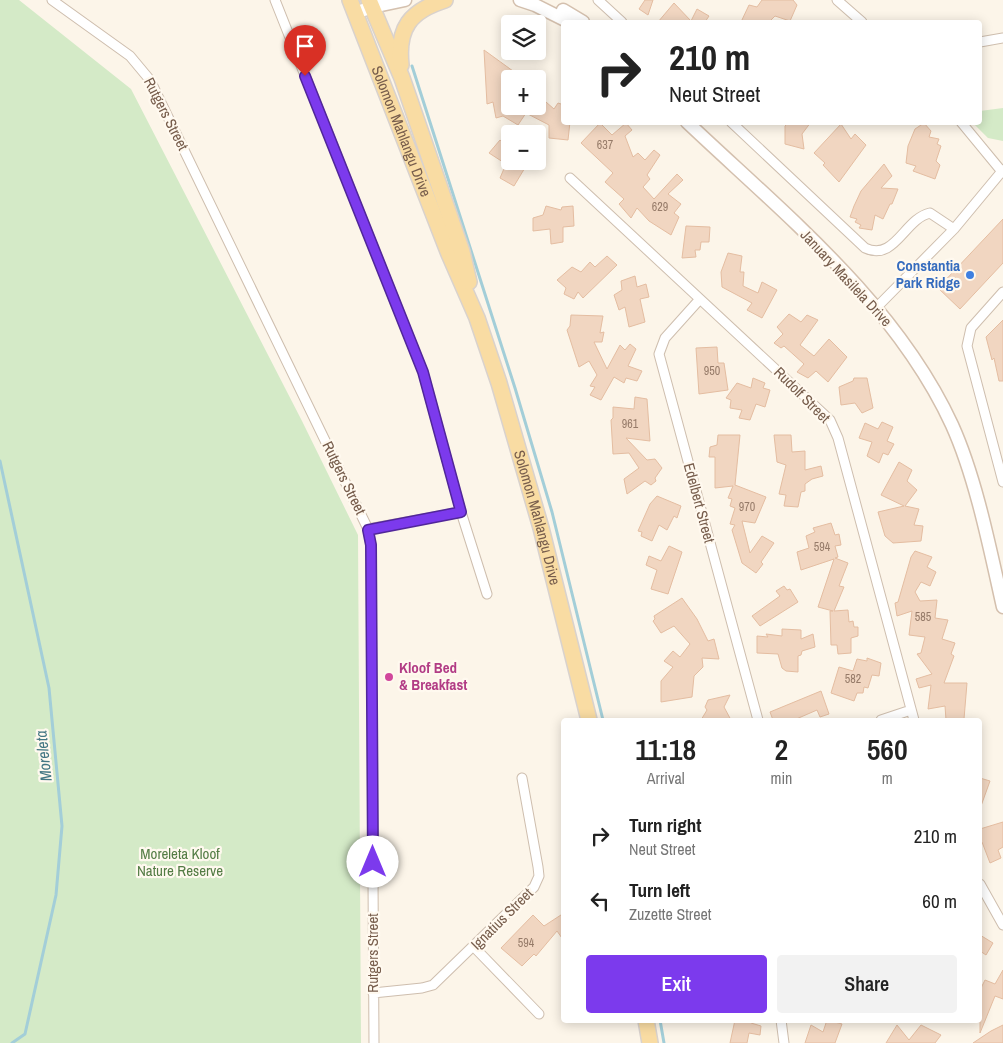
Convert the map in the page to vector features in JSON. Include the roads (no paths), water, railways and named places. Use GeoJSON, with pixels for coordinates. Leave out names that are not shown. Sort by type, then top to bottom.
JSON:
{"type":"FeatureCollection","features":[{"type":"Feature","properties":{"kind":"main road"},"geometry":{"type":"LineString","coordinates":[[360,4],[405,0]]}},
{"type":"Feature","properties":{"kind":"main road"},"geometry":{"type":"LineString","coordinates":[[402,78],[400,44],[409,20],[419,10],[445,0]]}},
{"type":"Feature","properties":{"kind":"main road"},"geometry":{"type":"LineString","coordinates":[[520,0],[542,8],[565,20]]}},
{"type":"Feature","properties":{"kind":"main road"},"geometry":{"type":"LineString","coordinates":[[543,0],[579,20]]}},
{"type":"Feature","properties":{"kind":"main road","name":"Solomon Mahlangu Drive"},"geometry":{"type":"LineString","coordinates":[[360,4],[402,78],[462,252],[477,318],[527,478],[588,718]]}},
{"type":"Feature","properties":{"kind":"main road","name":"Solomon Mahlangu Drive"},"geometry":{"type":"LineString","coordinates":[[360,4],[449,254],[477,318]]}},
{"type":"Feature","properties":{"kind":"main road","name":"January Masilela Drive"},"geometry":{"type":"LineString","coordinates":[[690,125],[791,220],[877,307],[928,379],[953,426],[970,478],[1003,607]]}},
{"type":"Feature","properties":{"kind":"main road"},"geometry":{"type":"LineString","coordinates":[[647,1023],[650,1043]]}},
{"type":"Feature","properties":{"kind":"street","name":"Rutgers Street"},"geometry":{"type":"LineString","coordinates":[[52,0],[130,56],[150,80],[368,530],[371,554],[374,1043]]}},
{"type":"Feature","properties":{"kind":"street"},"geometry":{"type":"LineString","coordinates":[[274,0],[423,372],[461,512],[487,594]]}},
{"type":"Feature","properties":{"kind":"street"},"geometry":{"type":"LineString","coordinates":[[598,0],[620,20]]}},
{"type":"Feature","properties":{"kind":"street"},"geometry":{"type":"LineString","coordinates":[[837,0],[860,20]]}},
{"type":"Feature","properties":{"kind":"street"},"geometry":{"type":"LineString","coordinates":[[982,42],[1003,38]]}},
{"type":"Feature","properties":{"kind":"street","name":"January Masilela Drive"},"geometry":{"type":"LineString","coordinates":[[734,125],[865,248],[873,251],[886,250],[921,215],[930,213],[954,229]]}},
{"type":"Feature","properties":{"kind":"street"},"geometry":{"type":"LineString","coordinates":[[877,307],[954,229],[1003,171],[963,125]]}},
{"type":"Feature","properties":{"kind":"street","name":"Rudolf Street"},"geometry":{"type":"LineString","coordinates":[[570,178],[822,411],[835,430],[913,718]]}},
{"type":"Feature","properties":{"kind":"street"},"geometry":{"type":"LineString","coordinates":[[1003,292],[971,328],[967,346],[1003,482]]}},
{"type":"Feature","properties":{"kind":"street","name":"Edelbert Street"},"geometry":{"type":"LineString","coordinates":[[700,299],[665,338],[659,354],[757,718]]}},
{"type":"Feature","properties":{"kind":"street"},"geometry":{"type":"LineString","coordinates":[[368,530],[461,512]]}},
{"type":"Feature","properties":{"kind":"street"},"geometry":{"type":"LineString","coordinates":[[887,718],[911,710]]}},
{"type":"Feature","properties":{"kind":"street","name":"Ignatius Street"},"geometry":{"type":"LineString","coordinates":[[373,993],[422,988],[433,985],[530,893],[537,883],[538,867],[522,778]]}},
{"type":"Feature","properties":{"kind":"street"},"geometry":{"type":"LineString","coordinates":[[982,888],[1003,925]]}},
{"type":"Feature","properties":{"kind":"street"},"geometry":{"type":"LineString","coordinates":[[474,947],[539,1014]]}},
{"type":"Feature","properties":{"kind":"street"},"geometry":{"type":"LineString","coordinates":[[781,1023],[784,1043]]}},
{"type":"Feature","properties":{"kind":"waterway"},"geometry":{"type":"LineString","coordinates":[[412,66],[515,388],[552,512],[603,718]]}},
{"type":"Feature","properties":{"kind":"waterway","name":"Moreleta"},"geometry":{"type":"LineString","coordinates":[[0,461],[49,688],[62,826],[56,895],[25,1034],[12,1043]]}},
{"type":"Feature","properties":{"kind":"waterway"},"geometry":{"type":"LineString","coordinates":[[661,1023],[664,1043]]}},
{"type":"Feature","properties":{"kind":"place","name":"Constantia Park Ridge"},"geometry":{"type":"Point","coordinates":[970,275]}},
{"type":"Feature","properties":{"kind":"place","name":"Kloof Bed & Breakfast"},"geometry":{"type":"Point","coordinates":[389,677]}},
{"type":"Feature","properties":{"kind":"park label","name":"Moreleta Kloof Nature Reserve"},"geometry":{"type":"Point","coordinates":[180,862]}}]}
